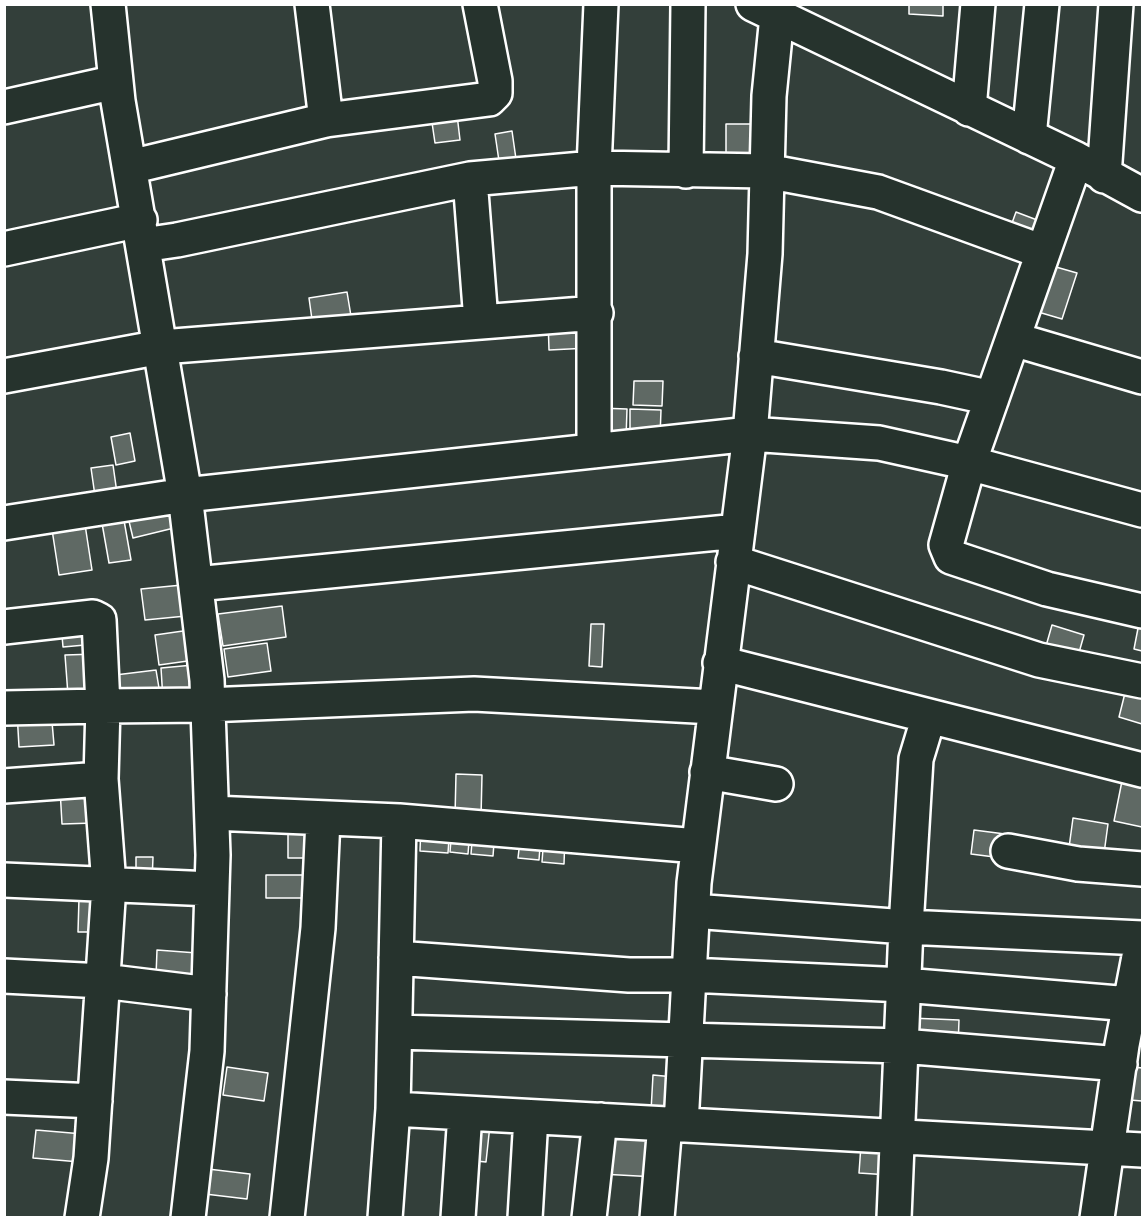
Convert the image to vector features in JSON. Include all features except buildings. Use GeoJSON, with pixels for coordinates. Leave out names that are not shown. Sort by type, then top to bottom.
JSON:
{"type":"FeatureCollection","features":[{"type":"Feature","properties":{"kind":"street"},"geometry":{"type":"LineString","coordinates":[[108,4],[116,81],[185,495],[208,704],[212,889],[207,1051],[188,1218]]}},
{"type":"Feature","properties":{"kind":"street"},"geometry":{"type":"LineString","coordinates":[[312,4],[326,120]]}},
{"type":"Feature","properties":{"kind":"street"},"geometry":{"type":"LineString","coordinates":[[130,167],[326,120],[489,99],[495,93],[495,81],[480,4]]}},
{"type":"Feature","properties":{"kind":"street"},"geometry":{"type":"LineString","coordinates":[[594,451],[596,313],[594,168],[601,4]]}},
{"type":"Feature","properties":{"kind":"street"},"geometry":{"type":"LineString","coordinates":[[686,171],[688,4]]}},
{"type":"Feature","properties":{"kind":"street"},"geometry":{"type":"LineString","coordinates":[[969,109],[978,4]]}},
{"type":"Feature","properties":{"kind":"street"},"geometry":{"type":"LineString","coordinates":[[1029,137],[1042,4]]}},
{"type":"Feature","properties":{"kind":"street"},"geometry":{"type":"LineString","coordinates":[[1104,176],[1116,4]]}},
{"type":"Feature","properties":{"kind":"street"},"geometry":{"type":"LineString","coordinates":[[657,1218],[685,1040],[698,846],[750,434],[765,254],[766,171],[783,13],[969,109],[1076,159],[1104,176],[1142,189]]}},
{"type":"Feature","properties":{"kind":"street"},"geometry":{"type":"LineString","coordinates":[[4,108],[116,81]]}},
{"type":"Feature","properties":{"kind":"street"},"geometry":{"type":"LineString","coordinates":[[1076,159],[969,463],[946,545],[951,557],[1047,589],[1143,611]]}},
{"type":"Feature","properties":{"kind":"street"},"geometry":{"type":"LineString","coordinates":[[4,249],[141,232],[177,240],[470,179],[594,168],[766,171],[878,192],[1043,252]]}},
{"type":"Feature","properties":{"kind":"street"},"geometry":{"type":"LineString","coordinates":[[470,179],[480,321]]}},
{"type":"Feature","properties":{"kind":"street"},"geometry":{"type":"LineString","coordinates":[[4,376],[161,347],[596,313]]}},
{"type":"Feature","properties":{"kind":"street"},"geometry":{"type":"LineString","coordinates":[[1012,339],[1143,377]]}},
{"type":"Feature","properties":{"kind":"street"},"geometry":{"type":"LineString","coordinates":[[756,356],[941,387],[992,398]]}},
{"type":"Feature","properties":{"kind":"street"},"geometry":{"type":"LineString","coordinates":[[4,523],[185,495],[750,434],[879,443],[969,463],[1143,510]]}},
{"type":"Feature","properties":{"kind":"street"},"geometry":{"type":"LineString","coordinates":[[196,584],[735,547],[1039,660],[1143,681]]}},
{"type":"Feature","properties":{"kind":"street"},"geometry":{"type":"LineString","coordinates":[[4,627],[93,617],[99,620],[103,706],[101,779],[108,885],[91,1158],[82,1218]]}},
{"type":"Feature","properties":{"kind":"street"},"geometry":{"type":"LineString","coordinates":[[720,663],[1143,770]]}},
{"type":"Feature","properties":{"kind":"street"},"geometry":{"type":"LineString","coordinates":[[4,708],[208,704],[474,694],[714,707]]}},
{"type":"Feature","properties":{"kind":"street"},"geometry":{"type":"LineString","coordinates":[[901,1217],[899,1137],[906,927],[916,759],[929,716]]}},
{"type":"Feature","properties":{"kind":"street"},"geometry":{"type":"LineString","coordinates":[[707,772],[776,784]]}},
{"type":"Feature","properties":{"kind":"street"},"geometry":{"type":"LineString","coordinates":[[4,786],[101,779]]}},
{"type":"Feature","properties":{"kind":"street"},"geometry":{"type":"LineString","coordinates":[[212,813],[399,821],[698,846]]}},
{"type":"Feature","properties":{"kind":"street"},"geometry":{"type":"LineString","coordinates":[[287,1218],[318,928],[323,819]]}},
{"type":"Feature","properties":{"kind":"street"},"geometry":{"type":"LineString","coordinates":[[385,1218],[393,1109],[399,821]]}},
{"type":"Feature","properties":{"kind":"street"},"geometry":{"type":"LineString","coordinates":[[1008,851],[1078,864],[1143,869]]}},
{"type":"Feature","properties":{"kind":"street"},"geometry":{"type":"LineString","coordinates":[[4,880],[212,889]]}},
{"type":"Feature","properties":{"kind":"street"},"geometry":{"type":"LineString","coordinates":[[693,911],[906,927],[1143,940],[1120,1064],[1097,1218]]}},
{"type":"Feature","properties":{"kind":"street"},"geometry":{"type":"LineString","coordinates":[[396,958],[629,975],[689,975],[904,985],[1130,1004]]}},
{"type":"Feature","properties":{"kind":"street"},"geometry":{"type":"LineString","coordinates":[[4,976],[103,981],[209,994]]}},
{"type":"Feature","properties":{"kind":"street"},"geometry":{"type":"LineString","coordinates":[[395,1032],[902,1046],[1120,1064]]}},
{"type":"Feature","properties":{"kind":"street"},"geometry":{"type":"LineString","coordinates":[[4,1097],[95,1101]]}},
{"type":"Feature","properties":{"kind":"street"},"geometry":{"type":"LineString","coordinates":[[393,1109],[1107,1150],[1143,1150]]}},
{"type":"Feature","properties":{"kind":"street"},"geometry":{"type":"LineString","coordinates":[[458,1218],[465,1113]]}},
{"type":"Feature","properties":{"kind":"street"},"geometry":{"type":"LineString","coordinates":[[525,1218],[531,1117]]}},
{"type":"Feature","properties":{"kind":"street"},"geometry":{"type":"LineString","coordinates":[[589,1218],[600,1120]]}}]}
